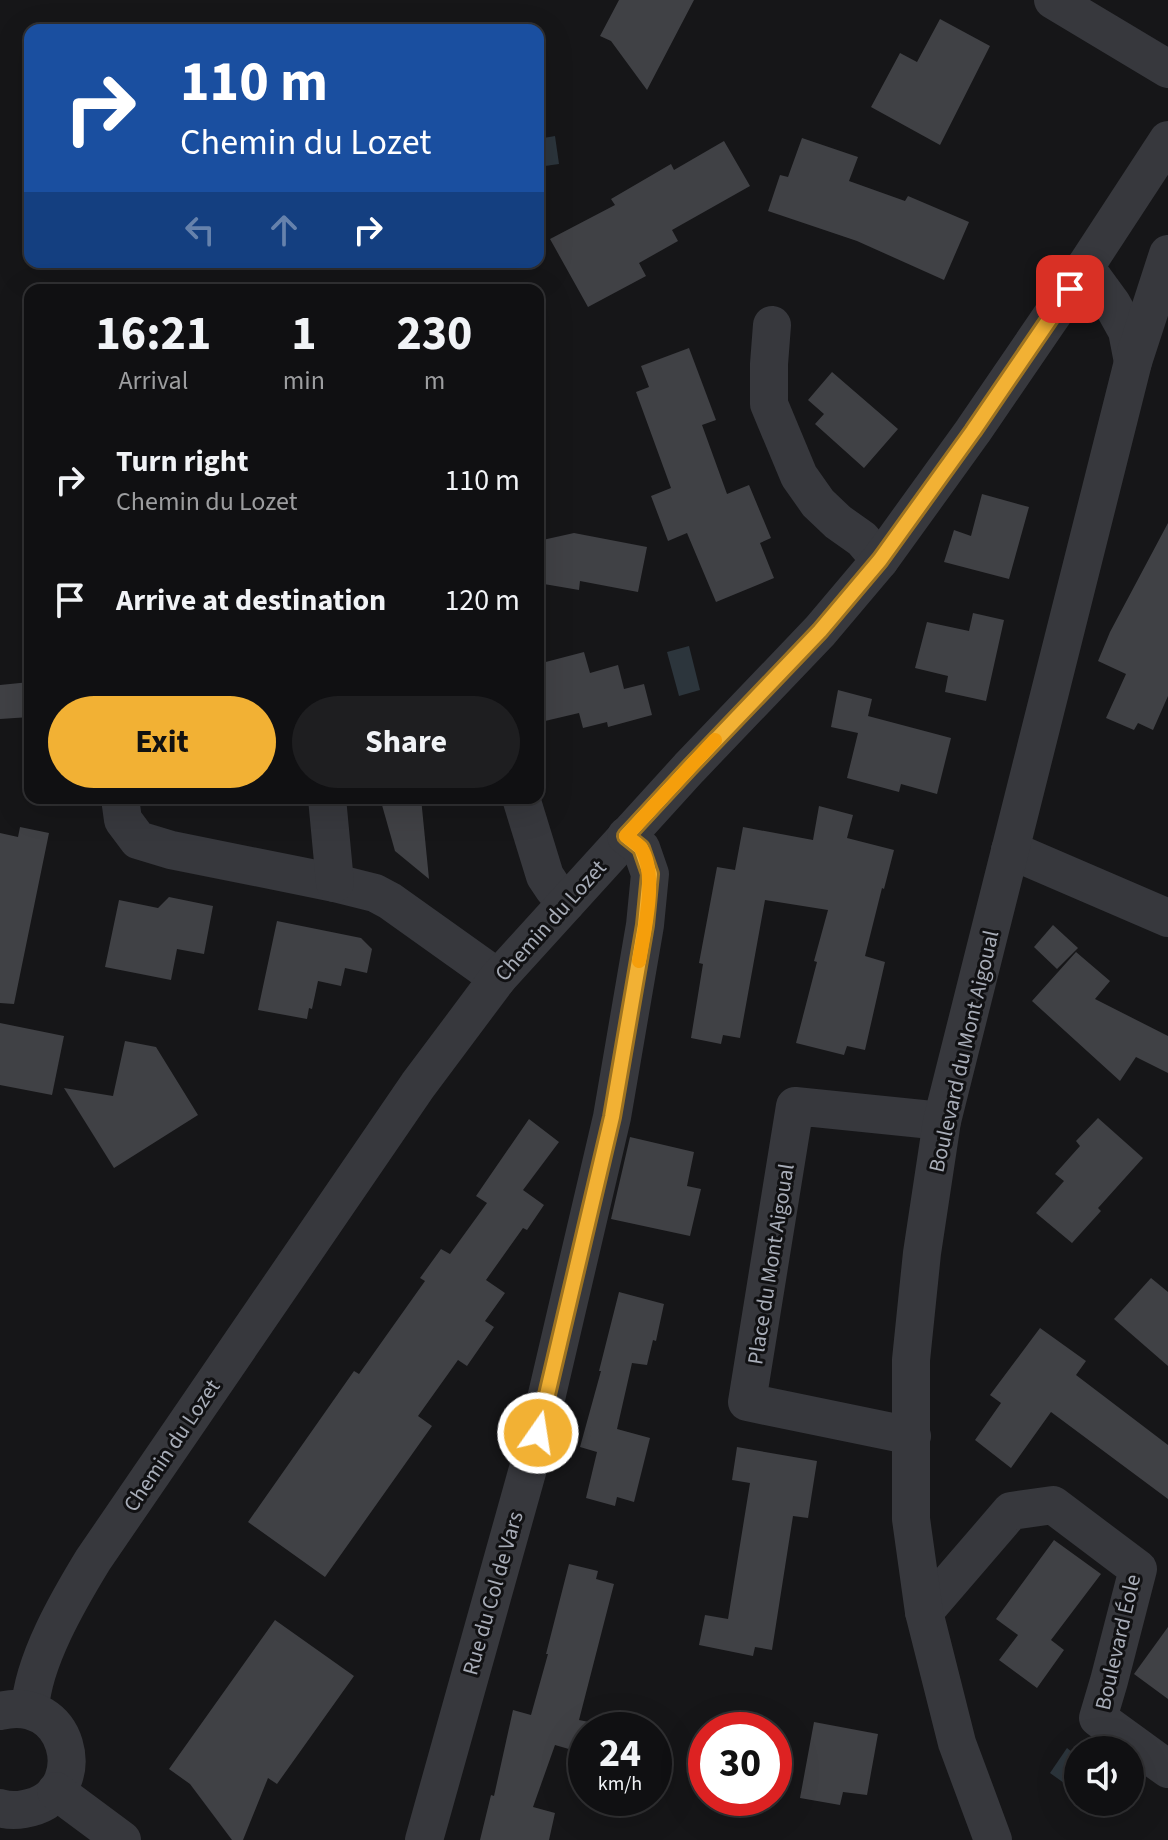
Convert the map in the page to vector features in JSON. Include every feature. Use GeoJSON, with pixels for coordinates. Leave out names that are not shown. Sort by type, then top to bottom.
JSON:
{"type":"FeatureCollection","features":[{"type":"Feature","properties":{"kind":"street"},"geometry":{"type":"LineString","coordinates":[[1053,0],[1168,69]]}},
{"type":"Feature","properties":{"kind":"street","name":"Chemin du Lozet"},"geometry":{"type":"LineString","coordinates":[[15,1710],[31,1694],[48,1645],[93,1560],[410,1098],[498,978],[689,768],[820,631],[880,560],[1085,267],[1158,178],[1168,140]]}},
{"type":"Feature","properties":{"kind":"street","name":"Boulevard du Mont Aigoual"},"geometry":{"type":"LineString","coordinates":[[993,1840],[957,1743],[924,1612],[911,1519],[913,1345],[922,1253],[942,1121],[1133,362],[1168,254]]}},
{"type":"Feature","properties":{"kind":"street","name":"Boulevard du Mont Aigoual"},"geometry":{"type":"LineString","coordinates":[[1085,267],[1127,331],[1133,362]]}},
{"type":"Feature","properties":{"kind":"street"},"geometry":{"type":"LineString","coordinates":[[772,325],[769,404],[799,476],[818,503],[862,539],[880,560]]}},
{"type":"Feature","properties":{"kind":"street"},"geometry":{"type":"LineString","coordinates":[[121,804],[123,820],[138,840],[171,850],[375,893],[498,978]]}},
{"type":"Feature","properties":{"kind":"street"},"geometry":{"type":"LineString","coordinates":[[328,804],[335,883]]}},
{"type":"Feature","properties":{"kind":"street"},"geometry":{"type":"LineString","coordinates":[[523,804],[545,876],[566,903]]}},
{"type":"Feature","properties":{"kind":"street","name":"Rue du Col de Vars"},"geometry":{"type":"LineString","coordinates":[[424,1840],[538,1433],[612,1117],[645,925],[650,874],[641,848],[626,836]]}},
{"type":"Feature","properties":{"kind":"street"},"geometry":{"type":"LineString","coordinates":[[1010,850],[1168,918]]}},
{"type":"Feature","properties":{"kind":"street","name":"Place du Mont Aigoual"},"geometry":{"type":"LineString","coordinates":[[912,1436],[747,1402],[795,1106],[942,1121]]}},
{"type":"Feature","properties":{"kind":"street","name":"Boulevard Éole"},"geometry":{"type":"LineString","coordinates":[[924,1612],[1011,1511],[1053,1505],[1138,1569],[1098,1718],[1168,1769]]}},
{"type":"Feature","properties":{"kind":"street"},"geometry":{"type":"LineString","coordinates":[[0,1808],[24,1810],[42,1804],[56,1791],[65,1773],[67,1754],[61,1734],[48,1719],[15,1710]]}},
{"type":"Feature","properties":{"kind":"street"},"geometry":{"type":"LineString","coordinates":[[56,1791],[122,1840]]}},
{"type":"Feature","properties":{"kind":"shaded area"},"geometry":{"type":"Polygon","coordinates":[[[555,136],[559,164],[544,166],[544,138],[555,136]]]}},
{"type":"Feature","properties":{"kind":"shaded area"},"geometry":{"type":"Polygon","coordinates":[[[689,646],[700,690],[679,696],[667,652],[689,646]]]}},
{"type":"Feature","properties":{"kind":"shaded area"},"geometry":{"type":"Polygon","coordinates":[[[1064,1752],[1064,1783],[1050,1773],[1064,1752]]]}},
{"type":"Feature","properties":{"kind":"building"},"geometry":{"type":"Polygon","coordinates":[[[619,0],[694,0],[647,90],[611,41],[600,36],[619,0]]]}},
{"type":"Feature","properties":{"kind":"building"},"geometry":{"type":"Polygon","coordinates":[[[940,19],[990,46],[940,145],[871,107],[900,53],[917,62],[940,19]]]}},
{"type":"Feature","properties":{"kind":"building"},"geometry":{"type":"Polygon","coordinates":[[[802,138],[858,157],[849,181],[905,201],[908,196],[969,222],[944,280],[857,241],[768,211],[780,175],[788,177],[802,138]]]}},
{"type":"Feature","properties":{"kind":"building"},"geometry":{"type":"Polygon","coordinates":[[[724,141],[750,186],[672,230],[678,241],[639,263],[646,276],[588,307],[550,239],[615,205],[611,199],[671,164],[674,170],[724,141]]]}},
{"type":"Feature","properties":{"kind":"building"},"geometry":{"type":"Polygon","coordinates":[[[689,348],[716,420],[702,425],[727,494],[749,485],[771,538],[760,543],[774,578],[716,602],[687,533],[668,541],[651,496],[671,488],[636,392],[649,387],[641,366],[689,348]]]}},
{"type":"Feature","properties":{"kind":"building"},"geometry":{"type":"Polygon","coordinates":[[[832,372],[898,429],[864,468],[815,424],[824,414],[808,400],[832,372]]]}},
{"type":"Feature","properties":{"kind":"building"},"geometry":{"type":"Polygon","coordinates":[[[982,494],[1029,507],[1009,579],[944,562],[954,530],[971,536],[982,494]]]}},
{"type":"Feature","properties":{"kind":"building"},"geometry":{"type":"Polygon","coordinates":[[[1168,523],[1168,696],[1153,730],[1138,723],[1134,730],[1106,718],[1126,674],[1098,661],[1110,632],[1168,523]]]}},
{"type":"Feature","properties":{"kind":"building"},"geometry":{"type":"Polygon","coordinates":[[[574,533],[647,547],[638,592],[580,581],[579,590],[544,584],[544,540],[574,533]]]}},
{"type":"Feature","properties":{"kind":"building"},"geometry":{"type":"Polygon","coordinates":[[[973,613],[1004,620],[986,701],[945,692],[948,676],[915,668],[927,622],[969,631],[973,613]]]}},
{"type":"Feature","properties":{"kind":"building"},"geometry":{"type":"Polygon","coordinates":[[[584,652],[590,673],[618,665],[624,689],[644,684],[652,715],[608,727],[607,722],[583,728],[579,713],[545,721],[544,662],[584,652]]]}},
{"type":"Feature","properties":{"kind":"building"},"geometry":{"type":"Polygon","coordinates":[[[24,683],[24,717],[0,719],[0,685],[24,683]]]}},
{"type":"Feature","properties":{"kind":"building"},"geometry":{"type":"Polygon","coordinates":[[[838,690],[872,699],[868,716],[951,738],[937,794],[901,784],[899,792],[847,778],[858,733],[831,727],[838,690]]]}},
{"type":"Feature","properties":{"kind":"building"},"geometry":{"type":"Polygon","coordinates":[[[382,804],[422,804],[429,879],[395,851],[382,804]]]}},
{"type":"Feature","properties":{"kind":"building"},"geometry":{"type":"Polygon","coordinates":[[[819,806],[853,815],[847,838],[894,850],[865,956],[885,962],[865,1050],[847,1046],[844,1055],[796,1043],[828,910],[765,900],[740,1038],[723,1035],[721,1044],[691,1038],[703,964],[699,963],[717,867],[735,870],[743,827],[813,840],[819,806]]]}},
{"type":"Feature","properties":{"kind":"building"},"geometry":{"type":"Polygon","coordinates":[[[20,827],[49,833],[14,1004],[0,1003],[0,833],[18,837],[20,827]]]}},
{"type":"Feature","properties":{"kind":"building"},"geometry":{"type":"Polygon","coordinates":[[[169,897],[213,906],[204,954],[177,949],[171,980],[105,967],[119,900],[158,908],[169,897]]]}},
{"type":"Feature","properties":{"kind":"building"},"geometry":{"type":"Polygon","coordinates":[[[277,921],[361,938],[372,949],[367,973],[345,968],[341,986],[318,981],[307,1019],[258,1010],[277,921]]]}},
{"type":"Feature","properties":{"kind":"building"},"geometry":{"type":"Polygon","coordinates":[[[1053,925],[1078,948],[1057,969],[1034,947],[1053,925]]]}},
{"type":"Feature","properties":{"kind":"building"},"geometry":{"type":"Polygon","coordinates":[[[1076,952],[1110,981],[1095,999],[1168,1036],[1168,1073],[1136,1057],[1120,1081],[1032,1001],[1076,952]]]}},
{"type":"Feature","properties":{"kind":"building"},"geometry":{"type":"Polygon","coordinates":[[[0,1023],[64,1036],[52,1095],[0,1085],[0,1023]]]}},
{"type":"Feature","properties":{"kind":"building"},"geometry":{"type":"Polygon","coordinates":[[[125,1041],[156,1047],[198,1115],[114,1168],[64,1088],[113,1096],[125,1041]]]}},
{"type":"Feature","properties":{"kind":"building"},"geometry":{"type":"Polygon","coordinates":[[[1098,1118],[1143,1158],[1098,1208],[1101,1211],[1072,1243],[1036,1213],[1064,1181],[1055,1174],[1080,1146],[1076,1141],[1098,1118]]]}},
{"type":"Feature","properties":{"kind":"building"},"geometry":{"type":"Polygon","coordinates":[[[529,1119],[559,1142],[523,1190],[544,1205],[527,1230],[523,1228],[486,1280],[505,1293],[485,1321],[494,1327],[467,1366],[458,1360],[418,1416],[432,1426],[325,1577],[248,1522],[354,1371],[359,1374],[425,1281],[420,1278],[441,1249],[450,1254],[487,1203],[476,1196],[529,1119]]]}},
{"type":"Feature","properties":{"kind":"building"},"geometry":{"type":"Polygon","coordinates":[[[630,1137],[694,1152],[687,1186],[701,1189],[690,1236],[611,1219],[630,1137]]]}},
{"type":"Feature","properties":{"kind":"building"},"geometry":{"type":"Polygon","coordinates":[[[1151,1278],[1168,1292],[1168,1366],[1114,1319],[1151,1278]]]}},
{"type":"Feature","properties":{"kind":"building"},"geometry":{"type":"Polygon","coordinates":[[[619,1292],[664,1304],[647,1365],[632,1363],[617,1429],[650,1438],[634,1502],[617,1497],[615,1506],[586,1498],[597,1452],[580,1447],[619,1292]]]}},
{"type":"Feature","properties":{"kind":"building"},"geometry":{"type":"Polygon","coordinates":[[[1040,1328],[1086,1361],[1076,1375],[1168,1445],[1168,1499],[1051,1412],[1011,1468],[975,1440],[1001,1403],[990,1395],[1040,1328]]]}},
{"type":"Feature","properties":{"kind":"building"},"geometry":{"type":"Polygon","coordinates":[[[737,1447],[817,1461],[808,1518],[793,1516],[772,1650],[755,1647],[753,1656],[699,1645],[705,1615],[728,1619],[750,1483],[732,1480],[737,1447]]]}},
{"type":"Feature","properties":{"kind":"building"},"geometry":{"type":"Polygon","coordinates":[[[1054,1540],[1101,1574],[1051,1640],[1064,1650],[1037,1688],[999,1660],[1018,1635],[996,1619],[1054,1540]]]}},
{"type":"Feature","properties":{"kind":"building"},"geometry":{"type":"Polygon","coordinates":[[[569,1564],[598,1571],[596,1579],[614,1584],[581,1712],[568,1712],[568,1749],[555,1745],[533,1807],[555,1813],[549,1840],[480,1840],[491,1795],[494,1796],[513,1710],[531,1715],[569,1564]]]}},
{"type":"Feature","properties":{"kind":"building"},"geometry":{"type":"Polygon","coordinates":[[[275,1620],[354,1676],[277,1784],[268,1778],[243,1840],[232,1840],[190,1784],[169,1769],[275,1620]]]}},
{"type":"Feature","properties":{"kind":"building"},"geometry":{"type":"Polygon","coordinates":[[[1168,1627],[1168,1699],[1134,1674],[1168,1627]]]}},
{"type":"Feature","properties":{"kind":"building"},"geometry":{"type":"Polygon","coordinates":[[[814,1722],[878,1734],[867,1795],[843,1792],[840,1805],[800,1798],[814,1722]]]}},
{"type":"Feature","properties":{"kind":"slow traffic"},"geometry":{"type":"LineString","coordinates":[[639,961],[650,874],[641,848],[626,836],[715,740]]}},
{"type":"Feature","properties":{"kind":"route"},"geometry":{"type":"LineString","coordinates":[[538,1433],[612,1117],[645,925],[650,874],[641,848],[626,836],[820,631],[880,560],[1070,289]]}}]}
